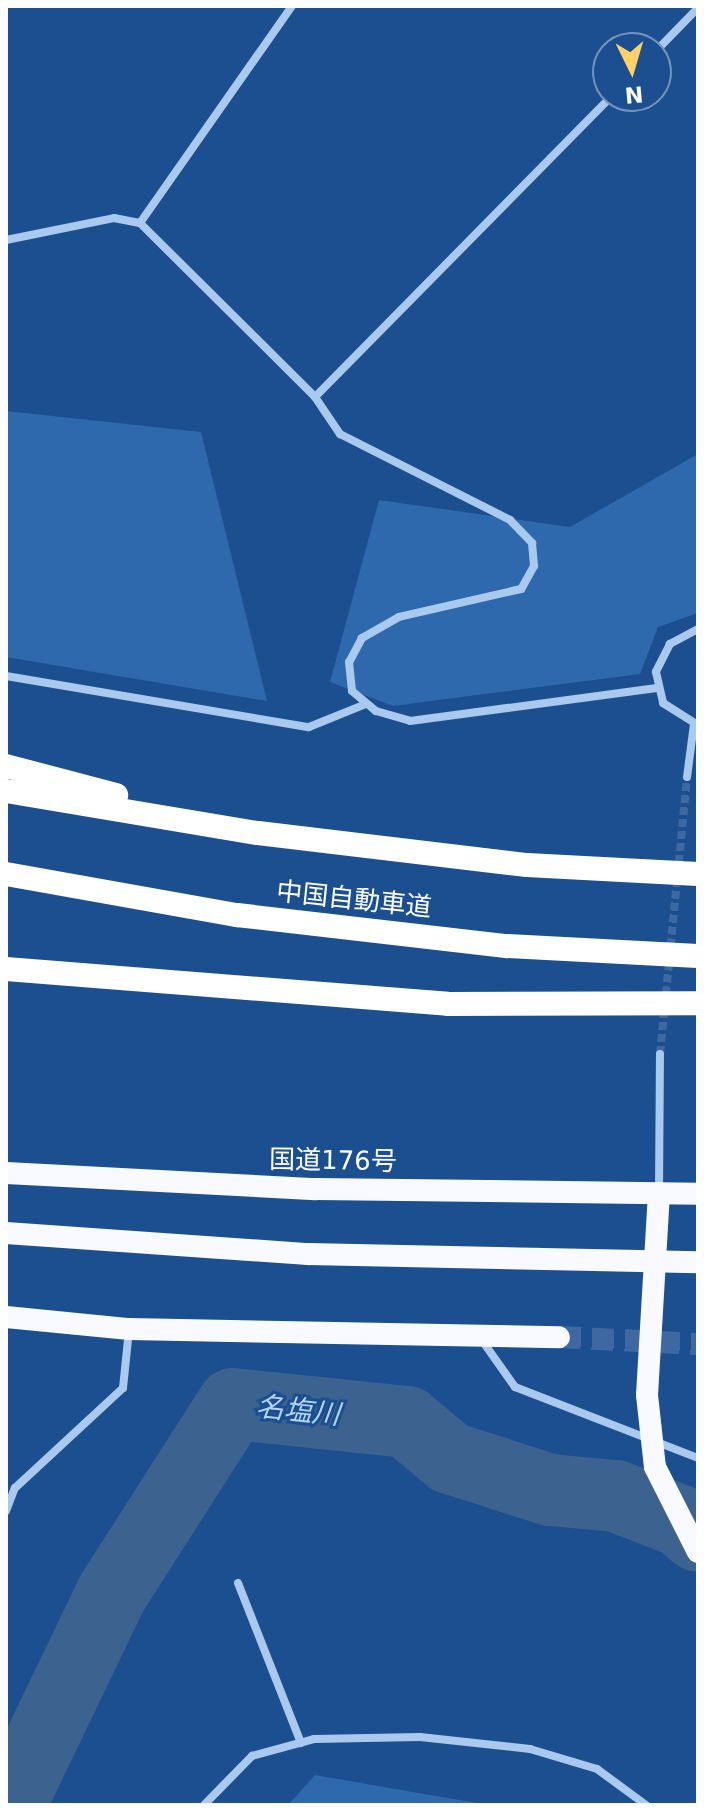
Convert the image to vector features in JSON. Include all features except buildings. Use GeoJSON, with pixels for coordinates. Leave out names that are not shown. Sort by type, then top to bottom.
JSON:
{"type":"FeatureCollection","features":[{"type":"Feature","properties":{"kind":"highway"},"geometry":{"type":"LineString","coordinates":[[6,766],[258,833]]}},
{"type":"Feature","properties":{"kind":"highway","name":"中国自動車道"},"geometry":{"type":"LineString","coordinates":[[6,791],[258,833],[527,865],[698,874]]}},
{"type":"Feature","properties":{"kind":"highway","name":"中国自動車道"},"geometry":{"type":"LineString","coordinates":[[6,874],[237,915],[506,946],[698,956]]}},
{"type":"Feature","properties":{"kind":"highway"},"geometry":{"type":"LineString","coordinates":[[6,969],[448,1004],[698,1003]]}},
{"type":"Feature","properties":{"kind":"highway","name":"国道176号"},"geometry":{"type":"LineString","coordinates":[[6,1173],[316,1189],[698,1194]]}},
{"type":"Feature","properties":{"kind":"highway"},"geometry":{"type":"LineString","coordinates":[[659,1193],[647,1395],[655,1467],[698,1552]]}},
{"type":"Feature","properties":{"kind":"highway"},"geometry":{"type":"LineString","coordinates":[[6,1233],[308,1254],[698,1262]]}},
{"type":"Feature","properties":{"kind":"highway"},"geometry":{"type":"LineString","coordinates":[[6,1317],[129,1329],[481,1338],[559,1337]]}},
{"type":"Feature","properties":{"kind":"street"},"geometry":{"type":"LineString","coordinates":[[140,223],[292,6]]}},
{"type":"Feature","properties":{"kind":"street"},"geometry":{"type":"LineString","coordinates":[[672,35],[698,8]]}},
{"type":"Feature","properties":{"kind":"street"},"geometry":{"type":"LineString","coordinates":[[315,397],[596,112]]}},
{"type":"Feature","properties":{"kind":"street"},"geometry":{"type":"LineString","coordinates":[[6,240],[114,218],[140,223],[315,397],[340,434],[510,520],[532,543],[534,566],[521,589],[399,617],[362,638],[349,662],[352,691],[366,704],[410,721],[657,688]]}},
{"type":"Feature","properties":{"kind":"street"},"geometry":{"type":"LineString","coordinates":[[687,777],[696,724],[673,715],[657,688],[661,657],[698,629]]}},
{"type":"Feature","properties":{"kind":"street"},"geometry":{"type":"LineString","coordinates":[[6,676],[309,727],[366,704]]}},
{"type":"Feature","properties":{"kind":"street"},"geometry":{"type":"LineString","coordinates":[[659,1193],[660,1054]]}},
{"type":"Feature","properties":{"kind":"street"},"geometry":{"type":"LineString","coordinates":[[6,1511],[15,1488],[123,1388],[129,1329]]}},
{"type":"Feature","properties":{"kind":"street"},"geometry":{"type":"LineString","coordinates":[[481,1338],[515,1387],[698,1458]]}},
{"type":"Feature","properties":{"kind":"street"},"geometry":{"type":"LineString","coordinates":[[238,1583],[301,1743]]}},
{"type":"Feature","properties":{"kind":"street"},"geometry":{"type":"LineString","coordinates":[[204,1805],[252,1756],[301,1743],[420,1737],[530,1749],[597,1769],[646,1805]]}},
{"type":"Feature","properties":{"kind":"shaded area"},"geometry":{"type":"Polygon","coordinates":[[[6,411],[201,432],[267,701],[6,657],[6,411]]]}},
{"type":"Feature","properties":{"kind":"shaded area"},"geometry":{"type":"Polygon","coordinates":[[[698,454],[698,613],[658,627],[640,674],[393,706],[330,682],[379,500],[570,527],[698,454]]]}},
{"type":"Feature","properties":{"kind":"shaded area"},"geometry":{"type":"Polygon","coordinates":[[[315,1775],[488,1805],[288,1805],[315,1775]]]}},
{"type":"Feature","properties":{"kind":"waterway","name":"名塩川"},"geometry":{"type":"LineString","coordinates":[[10,1805],[112,1593],[233,1404],[407,1422],[450,1458],[550,1490],[616,1496],[680,1521],[698,1536]]}},
{"type":"Feature","properties":{"kind":"tunnel"},"geometry":{"type":"LineString","coordinates":[[660,1054],[687,777]]}},
{"type":"Feature","properties":{"kind":"tunnel"},"geometry":{"type":"LineString","coordinates":[[559,1337],[698,1344]]}}]}
